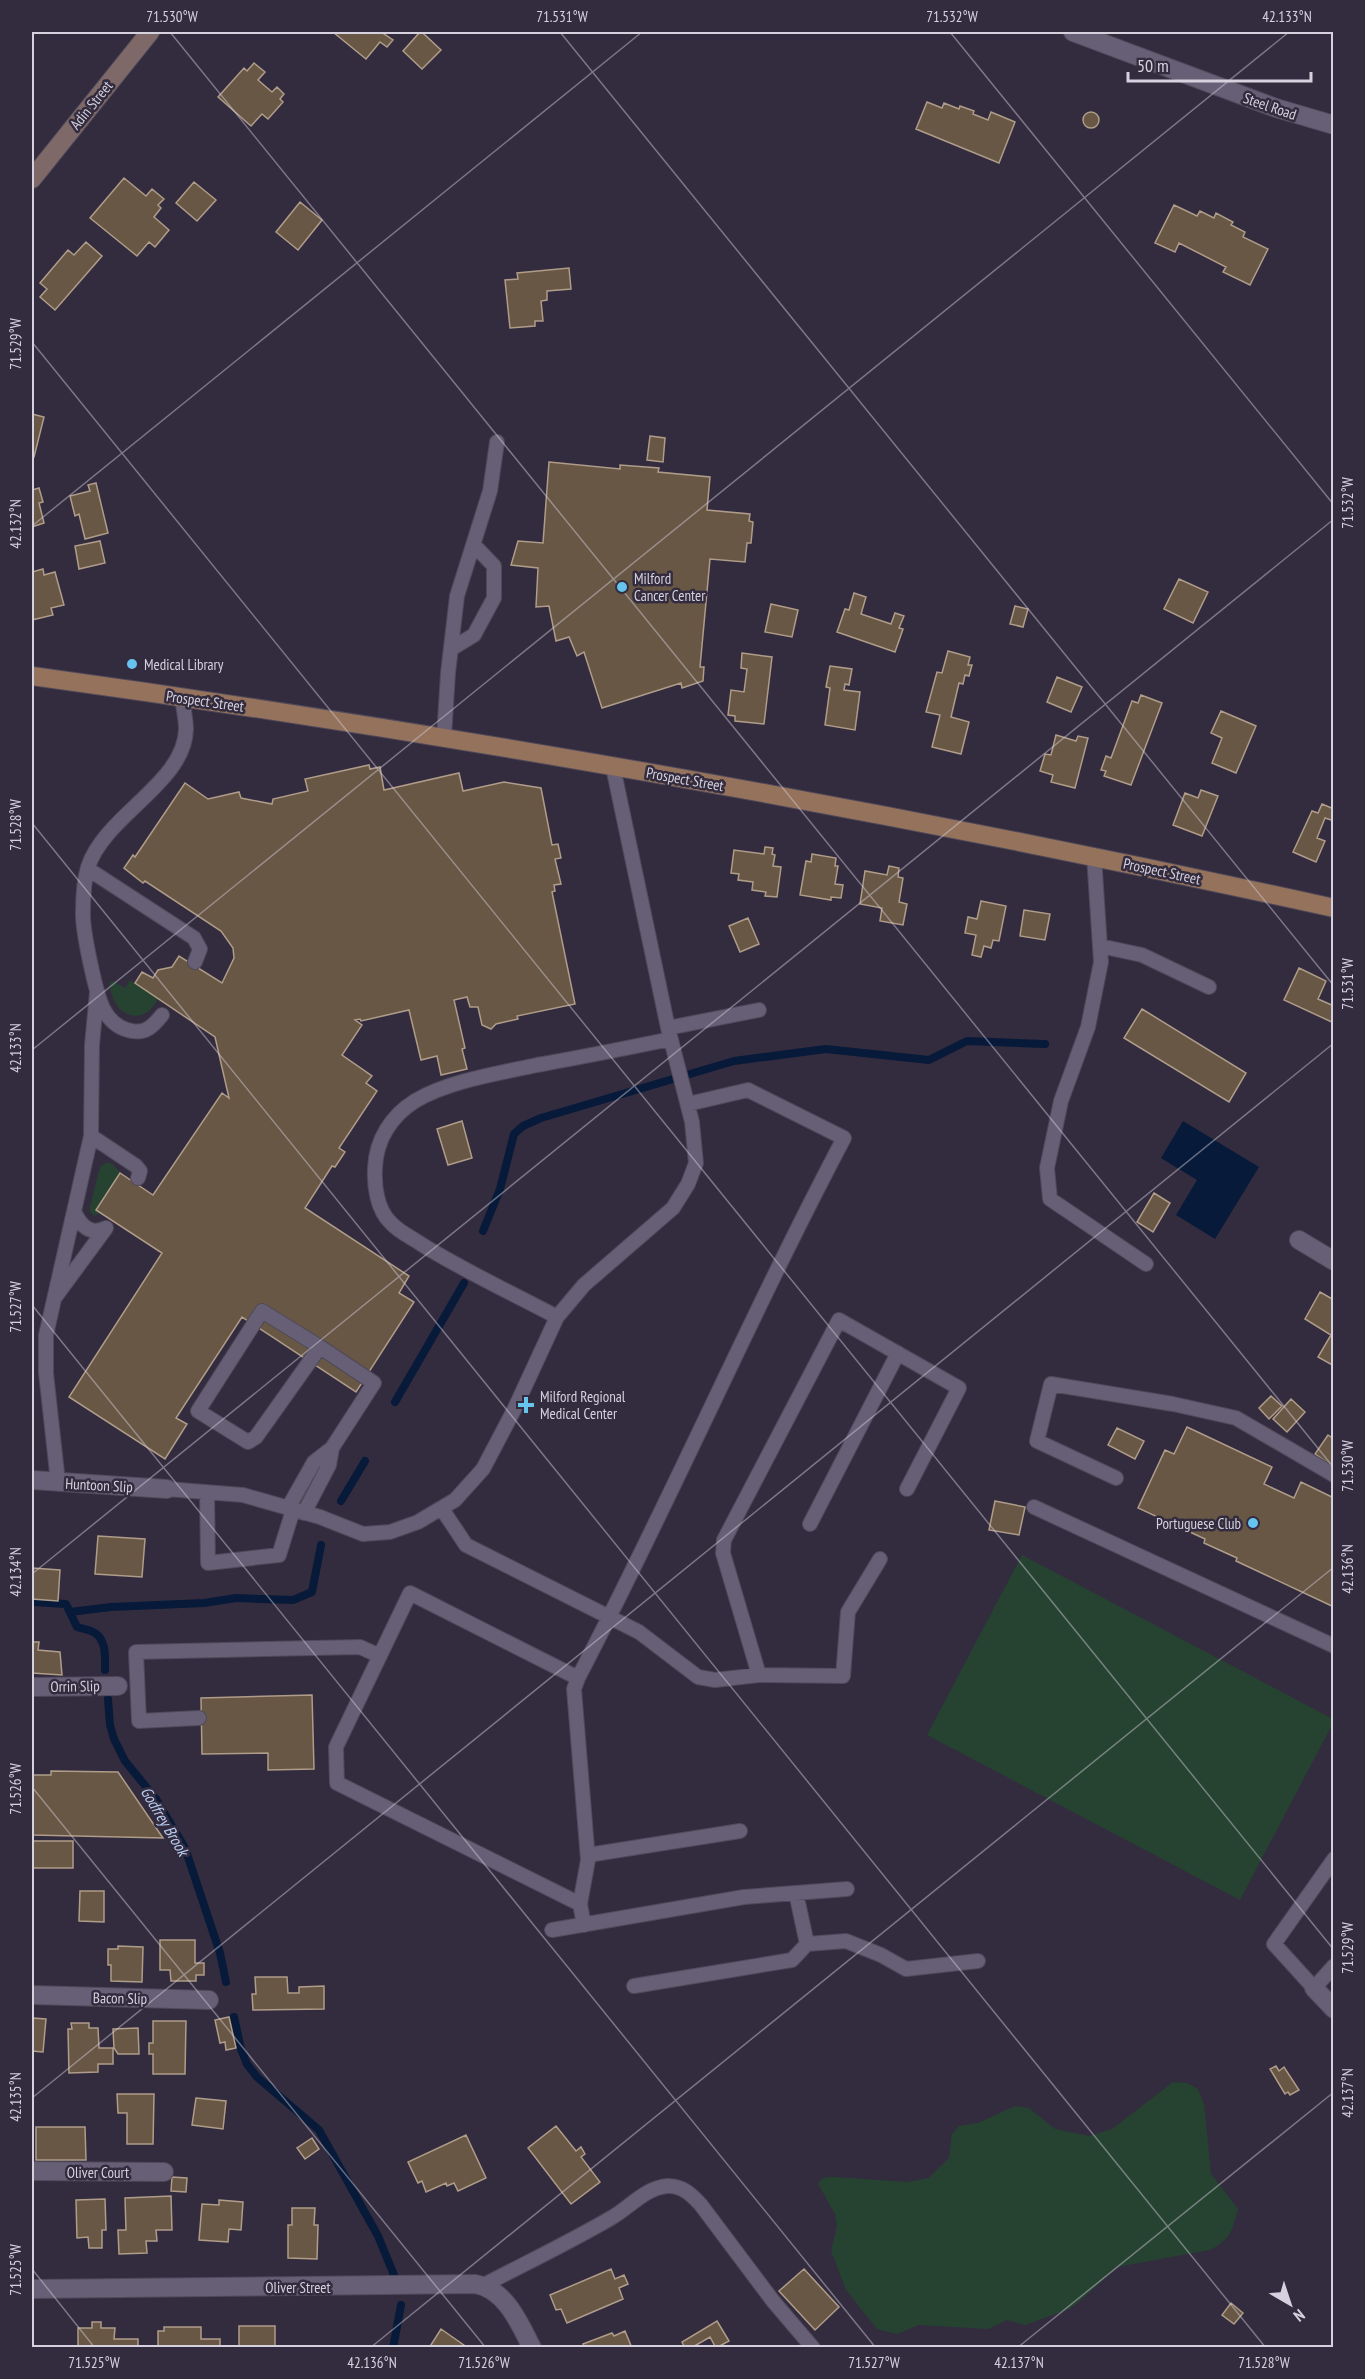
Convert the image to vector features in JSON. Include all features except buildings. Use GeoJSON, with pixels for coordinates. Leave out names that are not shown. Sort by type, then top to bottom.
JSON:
{"type":"FeatureCollection","features":[{"type":"Feature","properties":{"kind":"main road","name":"Prospect Street"},"geometry":{"type":"LineString","coordinates":[[32,676],[444,737],[923,822],[1334,908]]}},
{"type":"Feature","properties":{"kind":"street","name":"Adin Street"},"geometry":{"type":"LineString","coordinates":[[32,179],[150,32]]}},
{"type":"Feature","properties":{"kind":"street","name":"Steel Road"},"geometry":{"type":"LineString","coordinates":[[1073,32],[1276,108],[1334,125]]}},
{"type":"Feature","properties":{"kind":"street"},"geometry":{"type":"LineString","coordinates":[[1299,1240],[1334,1261]]}},
{"type":"Feature","properties":{"kind":"street","name":"Huntoon Slip"},"geometry":{"type":"LineString","coordinates":[[32,1480],[167,1489]]}},
{"type":"Feature","properties":{"kind":"street","name":"Orrin Slip"},"geometry":{"type":"LineString","coordinates":[[32,1687],[118,1686]]}},
{"type":"Feature","properties":{"kind":"street"},"geometry":{"type":"LineString","coordinates":[[1314,1988],[1334,2009]]}},
{"type":"Feature","properties":{"kind":"street","name":"Bacon Slip"},"geometry":{"type":"LineString","coordinates":[[32,1995],[209,2000]]}},
{"type":"Feature","properties":{"kind":"street","name":"Oliver Court"},"geometry":{"type":"LineString","coordinates":[[32,2172],[164,2172]]}},
{"type":"Feature","properties":{"kind":"street","name":"Oliver Street"},"geometry":{"type":"LineString","coordinates":[[32,2289],[382,2286],[463,2283],[484,2285]]}},
{"type":"Feature","properties":{"kind":"street"},"geometry":{"type":"LineString","coordinates":[[484,2285],[505,2302],[532,2348]]}},
{"type":"Feature","properties":{"kind":"lane"},"geometry":{"type":"LineString","coordinates":[[444,737],[457,596],[490,491],[497,442]]}},
{"type":"Feature","properties":{"kind":"lane"},"geometry":{"type":"LineString","coordinates":[[451,649],[474,634],[494,598],[494,566],[474,545]]}},
{"type":"Feature","properties":{"kind":"lane"},"geometry":{"type":"LineString","coordinates":[[162,1015],[150,1028],[142,1032],[124,1029],[107,1015],[97,992],[82,914],[88,869],[104,837],[153,789],[180,752],[186,729],[182,697]]}},
{"type":"Feature","properties":{"kind":"lane"},"geometry":{"type":"LineString","coordinates":[[167,1489],[243,1496],[295,1510],[363,1534],[390,1532],[418,1522],[442,1509],[454,1500],[483,1469],[514,1410],[557,1317],[584,1285],[679,1201],[691,1178],[696,1162],[694,1135],[613,767]]}},
{"type":"Feature","properties":{"kind":"lane"},"geometry":{"type":"LineString","coordinates":[[1094,856],[1101,962],[1088,1027],[1060,1101],[1047,1168],[1050,1199],[1146,1264]]}},
{"type":"Feature","properties":{"kind":"lane"},"geometry":{"type":"LineString","coordinates":[[88,869],[194,938],[200,949],[195,962]]}},
{"type":"Feature","properties":{"kind":"lane"},"geometry":{"type":"LineString","coordinates":[[1100,946],[1142,954],[1209,987]]}},
{"type":"Feature","properties":{"kind":"lane"},"geometry":{"type":"LineString","coordinates":[[58,1482],[46,1373],[46,1335],[91,1136],[92,1045],[97,992]]}},
{"type":"Feature","properties":{"kind":"lane"},"geometry":{"type":"LineString","coordinates":[[557,1317],[436,1253],[390,1222],[377,1197],[375,1182],[375,1156],[379,1141],[387,1127],[401,1112],[416,1101],[486,1075],[670,1034],[759,1010]]}},
{"type":"Feature","properties":{"kind":"lane"},"geometry":{"type":"LineString","coordinates":[[584,1925],[580,1904],[588,1856],[574,1689],[784,1256],[844,1138],[748,1089],[686,1098]]}},
{"type":"Feature","properties":{"kind":"lane"},"geometry":{"type":"LineString","coordinates":[[91,1136],[136,1166],[140,1171],[138,1178]]}},
{"type":"Feature","properties":{"kind":"lane"},"geometry":{"type":"LineString","coordinates":[[52,1302],[106,1228],[94,1231],[87,1229],[80,1223],[74,1211]]}},
{"type":"Feature","properties":{"kind":"lane"},"geometry":{"type":"LineString","coordinates":[[207,1493],[208,1563],[279,1555],[295,1510],[329,1465],[332,1449],[374,1383],[320,1347],[262,1311],[198,1411],[248,1442],[256,1437],[320,1347]]}},
{"type":"Feature","properties":{"kind":"lane"},"geometry":{"type":"LineString","coordinates":[[759,1675],[723,1552],[724,1540],[838,1320],[959,1388],[906,1489]]}},
{"type":"Feature","properties":{"kind":"lane"},"geometry":{"type":"LineString","coordinates":[[810,1524],[898,1353]]}},
{"type":"Feature","properties":{"kind":"lane"},"geometry":{"type":"LineString","coordinates":[[1116,1478],[1037,1441],[1051,1384],[1173,1404],[1236,1418],[1334,1475]]}},
{"type":"Feature","properties":{"kind":"lane"},"geometry":{"type":"LineString","coordinates":[[1034,1507],[1334,1646]]}},
{"type":"Feature","properties":{"kind":"lane"},"geometry":{"type":"LineString","coordinates":[[442,1509],[466,1545],[639,1632],[698,1677],[715,1680],[759,1675],[843,1676],[848,1612],[880,1559]]}},
{"type":"Feature","properties":{"kind":"lane"},"geometry":{"type":"LineString","coordinates":[[578,1678],[410,1593],[336,1747],[337,1783],[580,1904]]}},
{"type":"Feature","properties":{"kind":"lane"},"geometry":{"type":"LineString","coordinates":[[199,1718],[139,1721],[136,1652],[360,1647],[380,1656]]}},
{"type":"Feature","properties":{"kind":"lane"},"geometry":{"type":"LineString","coordinates":[[118,1686],[137,1685]]}},
{"type":"Feature","properties":{"kind":"lane"},"geometry":{"type":"LineString","coordinates":[[588,1856],[740,1831]]}},
{"type":"Feature","properties":{"kind":"lane"},"geometry":{"type":"LineString","coordinates":[[1334,1859],[1274,1944],[1314,1988],[1334,1966]]}},
{"type":"Feature","properties":{"kind":"lane"},"geometry":{"type":"LineString","coordinates":[[552,1930],[744,1897],[847,1889]]}},
{"type":"Feature","properties":{"kind":"lane"},"geometry":{"type":"LineString","coordinates":[[796,1893],[807,1944]]}},
{"type":"Feature","properties":{"kind":"lane"},"geometry":{"type":"LineString","coordinates":[[634,1986],[792,1960],[807,1944],[846,1941],[881,1955],[906,1969],[978,1961]]}},
{"type":"Feature","properties":{"kind":"lane"},"geometry":{"type":"LineString","coordinates":[[484,2285],[616,2216],[648,2192],[663,2186],[676,2186],[688,2192],[701,2205],[773,2301],[813,2348]]}},
{"type":"Feature","properties":{"kind":"green space"},"geometry":{"type":"Polygon","coordinates":[[[130,980],[158,999],[151,1009],[143,1014],[135,1016],[128,1014],[115,1002],[111,993],[110,982],[113,981],[125,988],[130,980]]]}},
{"type":"Feature","properties":{"kind":"green space"},"geometry":{"type":"Polygon","coordinates":[[[111,1163],[123,1175],[120,1173],[96,1210],[100,1213],[95,1216],[90,1212],[90,1207],[100,1167],[111,1163]]]}},
{"type":"Feature","properties":{"kind":"green space"},"geometry":{"type":"Polygon","coordinates":[[[1022,1555],[1333,1719],[1333,1723],[1240,1900],[927,1735],[1022,1555]]]}},
{"type":"Feature","properties":{"kind":"green space"},"geometry":{"type":"Polygon","coordinates":[[[1173,2082],[1187,2083],[1198,2089],[1204,2104],[1211,2174],[1238,2209],[1230,2234],[1217,2246],[1210,2250],[1117,2267],[1069,2309],[1025,2325],[1007,2320],[988,2329],[919,2325],[897,2334],[877,2329],[846,2290],[831,2251],[837,2226],[835,2214],[818,2184],[823,2178],[907,2182],[929,2178],[949,2158],[952,2134],[959,2126],[978,2123],[1015,2106],[1029,2108],[1055,2129],[1089,2136],[1112,2129],[1173,2082]]]}},
{"type":"Feature","properties":{"kind":"water"},"geometry":{"type":"Polygon","coordinates":[[[1183,1121],[1259,1167],[1215,1239],[1176,1215],[1197,1180],[1161,1158],[1183,1121]]]}},
{"type":"Feature","properties":{"kind":"waterway"},"geometry":{"type":"LineString","coordinates":[[483,1231],[500,1189],[514,1134],[523,1126],[541,1118],[734,1061],[826,1049],[929,1060],[967,1041],[1045,1044]]}},
{"type":"Feature","properties":{"kind":"waterway"},"geometry":{"type":"LineString","coordinates":[[395,1402],[464,1283]]}},
{"type":"Feature","properties":{"kind":"waterway"},"geometry":{"type":"LineString","coordinates":[[341,1501],[365,1461]]}},
{"type":"Feature","properties":{"kind":"waterway"},"geometry":{"type":"LineString","coordinates":[[70,1612],[111,1607],[204,1603],[236,1598],[293,1600],[312,1592],[321,1545]]}},
{"type":"Feature","properties":{"kind":"waterway","name":"Godfrey Brook"},"geometry":{"type":"LineString","coordinates":[[32,1602],[66,1604],[77,1627],[91,1631],[100,1638],[104,1648],[105,1670]]}},
{"type":"Feature","properties":{"kind":"waterway","name":"Godfrey Brook"},"geometry":{"type":"LineString","coordinates":[[108,1699],[110,1725],[125,1761],[156,1799],[185,1848],[220,1953],[226,1982]]}},
{"type":"Feature","properties":{"kind":"waterway","name":"Godfrey Brook"},"geometry":{"type":"LineString","coordinates":[[234,2017],[247,2064],[257,2077],[319,2130],[378,2236],[394,2275]]}},
{"type":"Feature","properties":{"kind":"waterway","name":"Godfrey Brook"},"geometry":{"type":"LineString","coordinates":[[393,2348],[401,2305]]}},
{"type":"Feature","properties":{"kind":"place","name":"Milford Cancer Center"},"geometry":{"type":"Point","coordinates":[622,587]}},
{"type":"Feature","properties":{"kind":"place","name":"Medical Library"},"geometry":{"type":"Point","coordinates":[132,664]}},
{"type":"Feature","properties":{"kind":"place","name":"Milford Regional Medical Center"},"geometry":{"type":"Point","coordinates":[526,1405]}},
{"type":"Feature","properties":{"kind":"place","name":"Portuguese Club"},"geometry":{"type":"Point","coordinates":[1253,1523]}}]}
